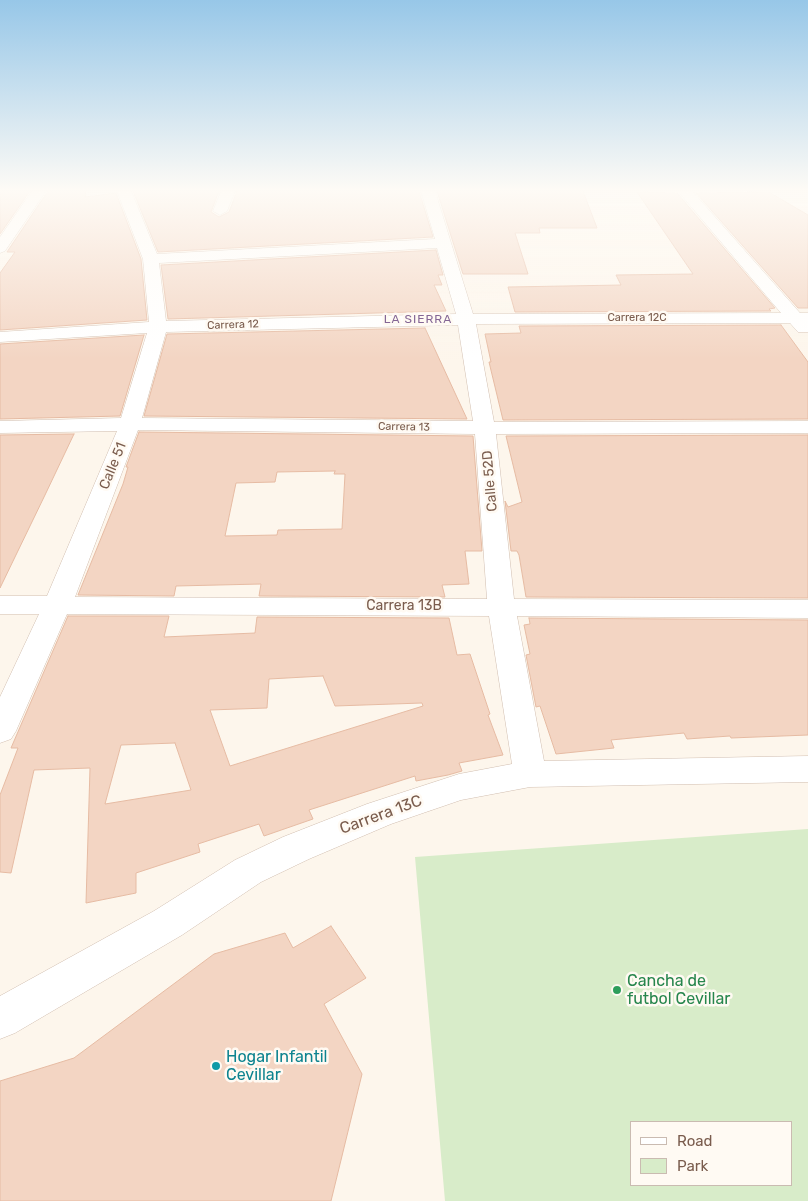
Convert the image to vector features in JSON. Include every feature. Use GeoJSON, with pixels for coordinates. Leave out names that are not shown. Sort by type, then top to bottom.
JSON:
{"type":"FeatureCollection","features":[{"type":"Feature","properties":{"kind":"street","name":"Calle 51"},"geometry":{"type":"LineString","coordinates":[[0,731],[58,604],[130,424],[158,328],[151,259],[146,247]]}},
{"type":"Feature","properties":{"kind":"street"},"geometry":{"type":"LineString","coordinates":[[151,259],[371,247]]}},
{"type":"Feature","properties":{"kind":"street","name":"Calle 52D"},"geometry":{"type":"LineString","coordinates":[[446,247],[466,319],[485,428],[501,607],[530,774]]}},
{"type":"Feature","properties":{"kind":"street"},"geometry":{"type":"LineString","coordinates":[[737,247],[802,318],[808,334]]}},
{"type":"Feature","properties":{"kind":"street","name":"Carrera 12C"},"geometry":{"type":"LineString","coordinates":[[466,319],[802,318]]}},
{"type":"Feature","properties":{"kind":"street","name":"Carrera 12"},"geometry":{"type":"LineString","coordinates":[[0,338],[158,328],[466,319]]}},
{"type":"Feature","properties":{"kind":"street","name":"Carrera 13"},"geometry":{"type":"LineString","coordinates":[[0,427],[130,424],[485,428],[808,427]]}},
{"type":"Feature","properties":{"kind":"street","name":"Carrera 13B"},"geometry":{"type":"LineString","coordinates":[[0,604],[808,608]]}},
{"type":"Feature","properties":{"kind":"street","name":"Carrera 13C"},"geometry":{"type":"LineString","coordinates":[[0,1020],[168,922],[248,871],[288,852],[380,814],[459,787],[530,774],[808,769]]}},
{"type":"Feature","properties":{"kind":"green space","name":"Cancha de futbol Cevillar"},"geometry":{"type":"Polygon","coordinates":[[[808,829],[808,1201],[445,1201],[415,857],[808,829]]]}},
{"type":"Feature","properties":{"kind":"building"},"geometry":{"type":"Polygon","coordinates":[[[10,247],[136,247],[141,259],[147,320],[0,330],[0,273],[15,252],[7,252],[10,247]]]}},
{"type":"Feature","properties":{"kind":"building"},"geometry":{"type":"Polygon","coordinates":[[[156,247],[249,247],[158,252],[156,247]]]}},
{"type":"Feature","properties":{"kind":"building"},"geometry":{"type":"Polygon","coordinates":[[[455,247],[519,247],[528,274],[463,274],[455,247]]]}},
{"type":"Feature","properties":{"kind":"building"},"geometry":{"type":"Polygon","coordinates":[[[675,247],[723,247],[775,308],[769,309],[771,311],[515,312],[508,287],[621,285],[616,275],[693,274],[675,247]]]}},
{"type":"Feature","properties":{"kind":"building"},"geometry":{"type":"Polygon","coordinates":[[[744,247],[808,247],[808,308],[798,308],[744,247]]]}},
{"type":"Feature","properties":{"kind":"building"},"geometry":{"type":"Polygon","coordinates":[[[436,250],[443,275],[438,275],[442,285],[434,285],[446,311],[168,319],[161,265],[436,250]]]}},
{"type":"Feature","properties":{"kind":"building"},"geometry":{"type":"Polygon","coordinates":[[[781,325],[808,362],[808,419],[503,420],[489,362],[491,362],[485,334],[521,333],[519,326],[781,325]]]}},
{"type":"Feature","properties":{"kind":"building"},"geometry":{"type":"Polygon","coordinates":[[[425,328],[467,419],[144,416],[167,334],[425,328]]]}},
{"type":"Feature","properties":{"kind":"building"},"geometry":{"type":"Polygon","coordinates":[[[144,335],[120,416],[0,419],[0,344],[144,335]]]}},
{"type":"Feature","properties":{"kind":"building"},"geometry":{"type":"Polygon","coordinates":[[[139,432],[473,436],[482,551],[465,551],[469,584],[442,585],[445,597],[259,596],[261,584],[176,586],[174,596],[78,595],[123,484],[128,467],[126,467],[139,432]],[[335,471],[277,472],[275,482],[236,483],[225,536],[277,535],[278,530],[342,529],[345,474],[334,474],[335,471]]]}},
{"type":"Feature","properties":{"kind":"building"},"geometry":{"type":"Polygon","coordinates":[[[74,434],[45,495],[0,588],[0,435],[74,434]]]}},
{"type":"Feature","properties":{"kind":"building"},"geometry":{"type":"Polygon","coordinates":[[[808,435],[808,598],[526,597],[519,555],[517,551],[511,551],[505,501],[508,507],[522,502],[506,436],[808,435]]]}},
{"type":"Feature","properties":{"kind":"building"},"geometry":{"type":"Polygon","coordinates":[[[68,616],[169,616],[164,637],[255,633],[257,617],[449,618],[457,655],[470,654],[490,714],[488,715],[503,755],[459,763],[462,771],[416,781],[415,776],[309,810],[313,819],[264,836],[259,824],[198,844],[200,852],[136,873],[136,893],[86,903],[90,768],[34,770],[11,873],[0,872],[0,795],[18,748],[11,748],[68,616]],[[323,676],[269,679],[267,708],[210,710],[230,766],[423,706],[422,703],[335,706],[323,676]],[[175,743],[121,745],[105,804],[191,790],[175,743]]]}},
{"type":"Feature","properties":{"kind":"building"},"geometry":{"type":"Polygon","coordinates":[[[529,618],[808,620],[808,735],[731,738],[730,736],[687,739],[684,733],[611,740],[614,748],[556,754],[540,706],[536,707],[526,655],[530,654],[524,625],[530,624],[529,618]]]}},
{"type":"Feature","properties":{"kind":"building","name":"Hogar Infantil Cevillar"},"geometry":{"type":"Polygon","coordinates":[[[331,926],[366,978],[324,1004],[362,1074],[331,1201],[0,1201],[0,1081],[74,1058],[214,954],[285,933],[293,948],[331,926]]]}},
{"type":"Feature","properties":{"kind":"place","name":"Cancha de futbol Cevillar"},"geometry":{"type":"Point","coordinates":[617,990]}},
{"type":"Feature","properties":{"kind":"place","name":"Hogar Infantil Cevillar"},"geometry":{"type":"Point","coordinates":[216,1066]}},
{"type":"Feature","properties":{"kind":"district","name":"LA SIERRA"},"geometry":{"type":"Point","coordinates":[418,320]}}]}
